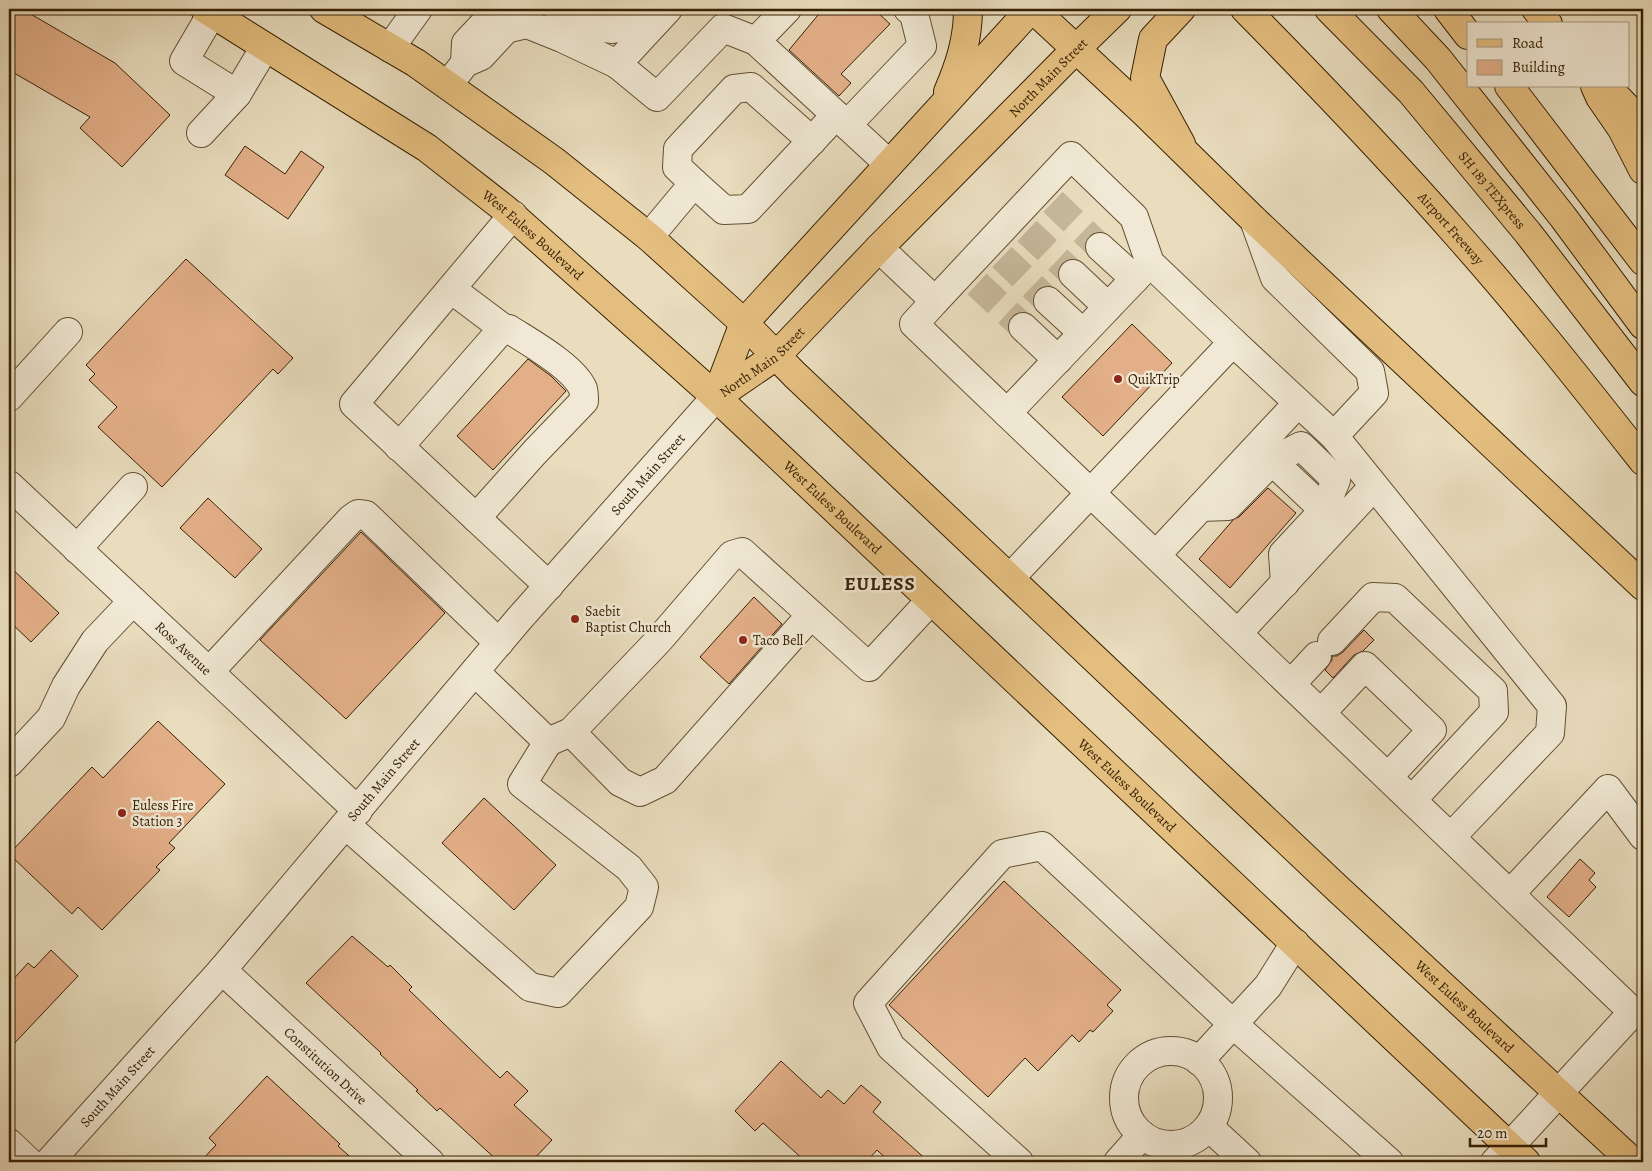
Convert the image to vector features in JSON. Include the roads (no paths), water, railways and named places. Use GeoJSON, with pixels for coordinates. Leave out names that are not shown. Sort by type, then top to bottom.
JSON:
{"type":"FeatureCollection","features":[{"type":"Feature","properties":{"kind":"main road","name":"West Euless Boulevard"},"geometry":{"type":"LineString","coordinates":[[324,9],[416,63],[448,85],[554,161],[649,236],[744,323],[776,356],[1338,889],[1633,1162]]}},
{"type":"Feature","properties":{"kind":"main road"},"geometry":{"type":"LineString","coordinates":[[943,104],[958,67],[968,31],[968,9]]}},
{"type":"Feature","properties":{"kind":"main road"},"geometry":{"type":"LineString","coordinates":[[1032,9],[1076,48],[1254,220],[1643,586]]}},
{"type":"Feature","properties":{"kind":"main road","name":"North Main Street"},"geometry":{"type":"LineString","coordinates":[[716,397],[744,323],[1032,9]]}},
{"type":"Feature","properties":{"kind":"main road","name":"North Main Street"},"geometry":{"type":"LineString","coordinates":[[716,397],[776,356],[879,248],[1076,48],[1118,9]]}},
{"type":"Feature","properties":{"kind":"main road"},"geometry":{"type":"LineString","coordinates":[[1181,9],[1153,39],[1145,78],[1185,152]]}},
{"type":"Feature","properties":{"kind":"main road","name":"Airport Freeway"},"geometry":{"type":"LineString","coordinates":[[1245,9],[1335,100],[1461,239],[1552,346],[1643,461]]}},
{"type":"Feature","properties":{"kind":"main road","name":"SH 183 TEXpress"},"geometry":{"type":"LineString","coordinates":[[1329,9],[1411,92],[1528,233],[1643,382]]}},
{"type":"Feature","properties":{"kind":"main road"},"geometry":{"type":"LineString","coordinates":[[1391,9],[1444,67],[1557,210],[1643,324]]}},
{"type":"Feature","properties":{"kind":"main road"},"geometry":{"type":"LineString","coordinates":[[1448,9],[1467,34]]}},
{"type":"Feature","properties":{"kind":"main road"},"geometry":{"type":"LineString","coordinates":[[1536,9],[1546,22]]}},
{"type":"Feature","properties":{"kind":"main road","name":"West Euless Boulevard"},"geometry":{"type":"LineString","coordinates":[[223,14],[265,47],[427,148],[513,215],[716,397],[1295,943],[1510,1157]]}},
{"type":"Feature","properties":{"kind":"main road"},"geometry":{"type":"LineString","coordinates":[[1512,88],[1643,261]]}},
{"type":"Feature","properties":{"kind":"main road"},"geometry":{"type":"LineString","coordinates":[[1596,88],[1622,129],[1643,170]]}},
{"type":"Feature","properties":{"kind":"main road"},"geometry":{"type":"LineString","coordinates":[[1608,88],[1629,110],[1643,133]]}},
{"type":"Feature","properties":{"kind":"street"},"geometry":{"type":"LineString","coordinates":[[390,48],[418,9]]}},
{"type":"Feature","properties":{"kind":"street"},"geometry":{"type":"LineString","coordinates":[[465,63],[466,43],[498,9]]}},
{"type":"Feature","properties":{"kind":"street"},"geometry":{"type":"LineString","coordinates":[[557,9],[563,20],[574,25],[591,18],[613,29],[628,25],[647,9]]}},
{"type":"Feature","properties":{"kind":"street"},"geometry":{"type":"LineString","coordinates":[[618,64],[668,9]]}},
{"type":"Feature","properties":{"kind":"street"},"geometry":{"type":"LineString","coordinates":[[756,41],[787,9]]}},
{"type":"Feature","properties":{"kind":"street"},"geometry":{"type":"LineString","coordinates":[[812,141],[751,87],[734,89],[678,148],[677,167],[724,210],[748,209],[812,141],[841,120],[922,46],[914,14],[908,9]]}},
{"type":"Feature","properties":{"kind":"street"},"geometry":{"type":"LineString","coordinates":[[223,14],[184,61],[237,94]]}},
{"type":"Feature","properties":{"kind":"street"},"geometry":{"type":"LineString","coordinates":[[448,85],[465,63],[481,56],[506,29],[526,16],[562,38],[618,64],[657,97],[723,28],[756,41],[889,164]]}},
{"type":"Feature","properties":{"kind":"street"},"geometry":{"type":"LineString","coordinates":[[201,133],[237,94],[265,47]]}},
{"type":"Feature","properties":{"kind":"street"},"geometry":{"type":"LineString","coordinates":[[1142,271],[1134,217],[1071,156],[1046,196],[1020,225],[970,278],[935,300],[914,324],[1510,894],[1640,1012],[1559,1093],[1510,1157]]}},
{"type":"Feature","properties":{"kind":"street"},"geometry":{"type":"LineString","coordinates":[[649,236],[694,184]]}},
{"type":"Feature","properties":{"kind":"street"},"geometry":{"type":"LineString","coordinates":[[513,215],[354,404],[549,586]]}},
{"type":"Feature","properties":{"kind":"street"},"geometry":{"type":"LineString","coordinates":[[1254,220],[1274,278],[1370,371],[1374,393],[1334,436]]}},
{"type":"Feature","properties":{"kind":"street"},"geometry":{"type":"LineString","coordinates":[[1100,246],[1142,271],[1233,342],[1334,436],[1552,706],[1550,733],[1451,837]]}},
{"type":"Feature","properties":{"kind":"street"},"geometry":{"type":"LineString","coordinates":[[879,248],[935,300]]}},
{"type":"Feature","properties":{"kind":"street"},"geometry":{"type":"LineString","coordinates":[[1007,413],[1142,271]]}},
{"type":"Feature","properties":{"kind":"street"},"geometry":{"type":"LineString","coordinates":[[1073,274],[1108,307]]}},
{"type":"Feature","properties":{"kind":"street"},"geometry":{"type":"LineString","coordinates":[[450,289],[503,328],[509,329],[553,358],[568,371],[583,389],[584,400],[476,518]]}},
{"type":"Feature","properties":{"kind":"street"},"geometry":{"type":"LineString","coordinates":[[1048,301],[1083,333]]}},
{"type":"Feature","properties":{"kind":"street"},"geometry":{"type":"LineString","coordinates":[[1023,327],[1058,360]]}},
{"type":"Feature","properties":{"kind":"street"},"geometry":{"type":"LineString","coordinates":[[399,446],[503,328]]}},
{"type":"Feature","properties":{"kind":"street"},"geometry":{"type":"LineString","coordinates":[[9,397],[68,332]]}},
{"type":"Feature","properties":{"kind":"street"},"geometry":{"type":"LineString","coordinates":[[1010,578],[1233,342]]}},
{"type":"Feature","properties":{"kind":"street","name":"South Main Street"},"geometry":{"type":"LineString","coordinates":[[49,1162],[222,970],[499,643],[716,397]]}},
{"type":"Feature","properties":{"kind":"street"},"geometry":{"type":"LineString","coordinates":[[1156,555],[1298,403]]}},
{"type":"Feature","properties":{"kind":"street"},"geometry":{"type":"LineString","coordinates":[[1201,507],[1228,506],[1272,461],[1324,510],[1283,554],[1285,583]]}},
{"type":"Feature","properties":{"kind":"street","name":"Ross Avenue"},"geometry":{"type":"LineString","coordinates":[[9,486],[209,672],[352,818],[530,987],[558,993],[639,907],[644,887],[629,868],[522,784],[559,737]]}},
{"type":"Feature","properties":{"kind":"street"},"geometry":{"type":"LineString","coordinates":[[1238,634],[1374,486]]}},
{"type":"Feature","properties":{"kind":"street"},"geometry":{"type":"LineString","coordinates":[[77,549],[133,487]]}},
{"type":"Feature","properties":{"kind":"street"},"geometry":{"type":"LineString","coordinates":[[209,672],[350,519],[358,514],[366,515],[499,643]]}},
{"type":"Feature","properties":{"kind":"street"},"geometry":{"type":"LineString","coordinates":[[559,737],[658,641],[732,556],[742,552],[869,668],[931,600]]}},
{"type":"Feature","properties":{"kind":"street"},"geometry":{"type":"LineString","coordinates":[[1290,684],[1373,597],[1395,598],[1493,691],[1494,712],[1412,800]]}},
{"type":"Feature","properties":{"kind":"street"},"geometry":{"type":"LineString","coordinates":[[9,763],[52,718],[66,686],[95,641],[133,601]]}},
{"type":"Feature","properties":{"kind":"street"},"geometry":{"type":"LineString","coordinates":[[475,672],[620,782],[640,792],[665,780],[811,615]]}},
{"type":"Feature","properties":{"kind":"street"},"geometry":{"type":"LineString","coordinates":[[1321,713],[1365,666],[1432,730],[1388,777]]}},
{"type":"Feature","properties":{"kind":"street"},"geometry":{"type":"LineString","coordinates":[[1510,894],[1608,790],[1643,836]]}},
{"type":"Feature","properties":{"kind":"street"},"geometry":{"type":"LineString","coordinates":[[1019,1162],[891,1047],[868,1003],[1002,854],[1042,846],[1232,1024],[1389,1162]]}},
{"type":"Feature","properties":{"kind":"street"},"geometry":{"type":"LineString","coordinates":[[1199,1060],[1268,986],[1295,943]]}},
{"type":"Feature","properties":{"kind":"street","name":"Constitution Drive"},"geometry":{"type":"LineString","coordinates":[[222,970],[430,1162]]}},
{"type":"Feature","properties":{"kind":"street"},"geometry":{"type":"LineString","coordinates":[[1168,1051],[1184,1053],[1199,1060],[1210,1071],[1216,1084],[1218,1099],[1216,1114],[1209,1127],[1198,1137],[1185,1144],[1155,1143],[1142,1135],[1131,1123],[1125,1108],[1124,1092],[1129,1077],[1139,1064],[1153,1055],[1168,1051]]}},
{"type":"Feature","properties":{"kind":"street"},"geometry":{"type":"LineString","coordinates":[[1209,1127],[1247,1162]]}},
{"type":"Feature","properties":{"kind":"street"},"geometry":{"type":"LineString","coordinates":[[1118,1162],[1142,1135]]}},
{"type":"Feature","properties":{"kind":"street"},"geometry":{"type":"LineString","coordinates":[[9,1143],[29,1162]]}},
{"type":"Feature","properties":{"kind":"tunnel"},"geometry":{"type":"LineString","coordinates":[[1053,202],[1100,247]]}},
{"type":"Feature","properties":{"kind":"tunnel"},"geometry":{"type":"LineString","coordinates":[[1027,231],[1073,274]]}},
{"type":"Feature","properties":{"kind":"tunnel"},"geometry":{"type":"LineString","coordinates":[[1002,257],[1048,301]]}},
{"type":"Feature","properties":{"kind":"tunnel"},"geometry":{"type":"LineString","coordinates":[[977,284],[1023,327]]}},
{"type":"Feature","properties":{"kind":"place","name":"QuikTrip"},"geometry":{"type":"Point","coordinates":[1118,379]}},
{"type":"Feature","properties":{"kind":"place","name":"Saebit Baptist Church"},"geometry":{"type":"Point","coordinates":[575,619]}},
{"type":"Feature","properties":{"kind":"place","name":"Taco Bell"},"geometry":{"type":"Point","coordinates":[743,640]}},
{"type":"Feature","properties":{"kind":"place","name":"Euless Fire Station 3"},"geometry":{"type":"Point","coordinates":[122,813]}},
{"type":"Feature","properties":{"kind":"district","name":"EULESS"},"geometry":{"type":"Point","coordinates":[880,583]}}]}
